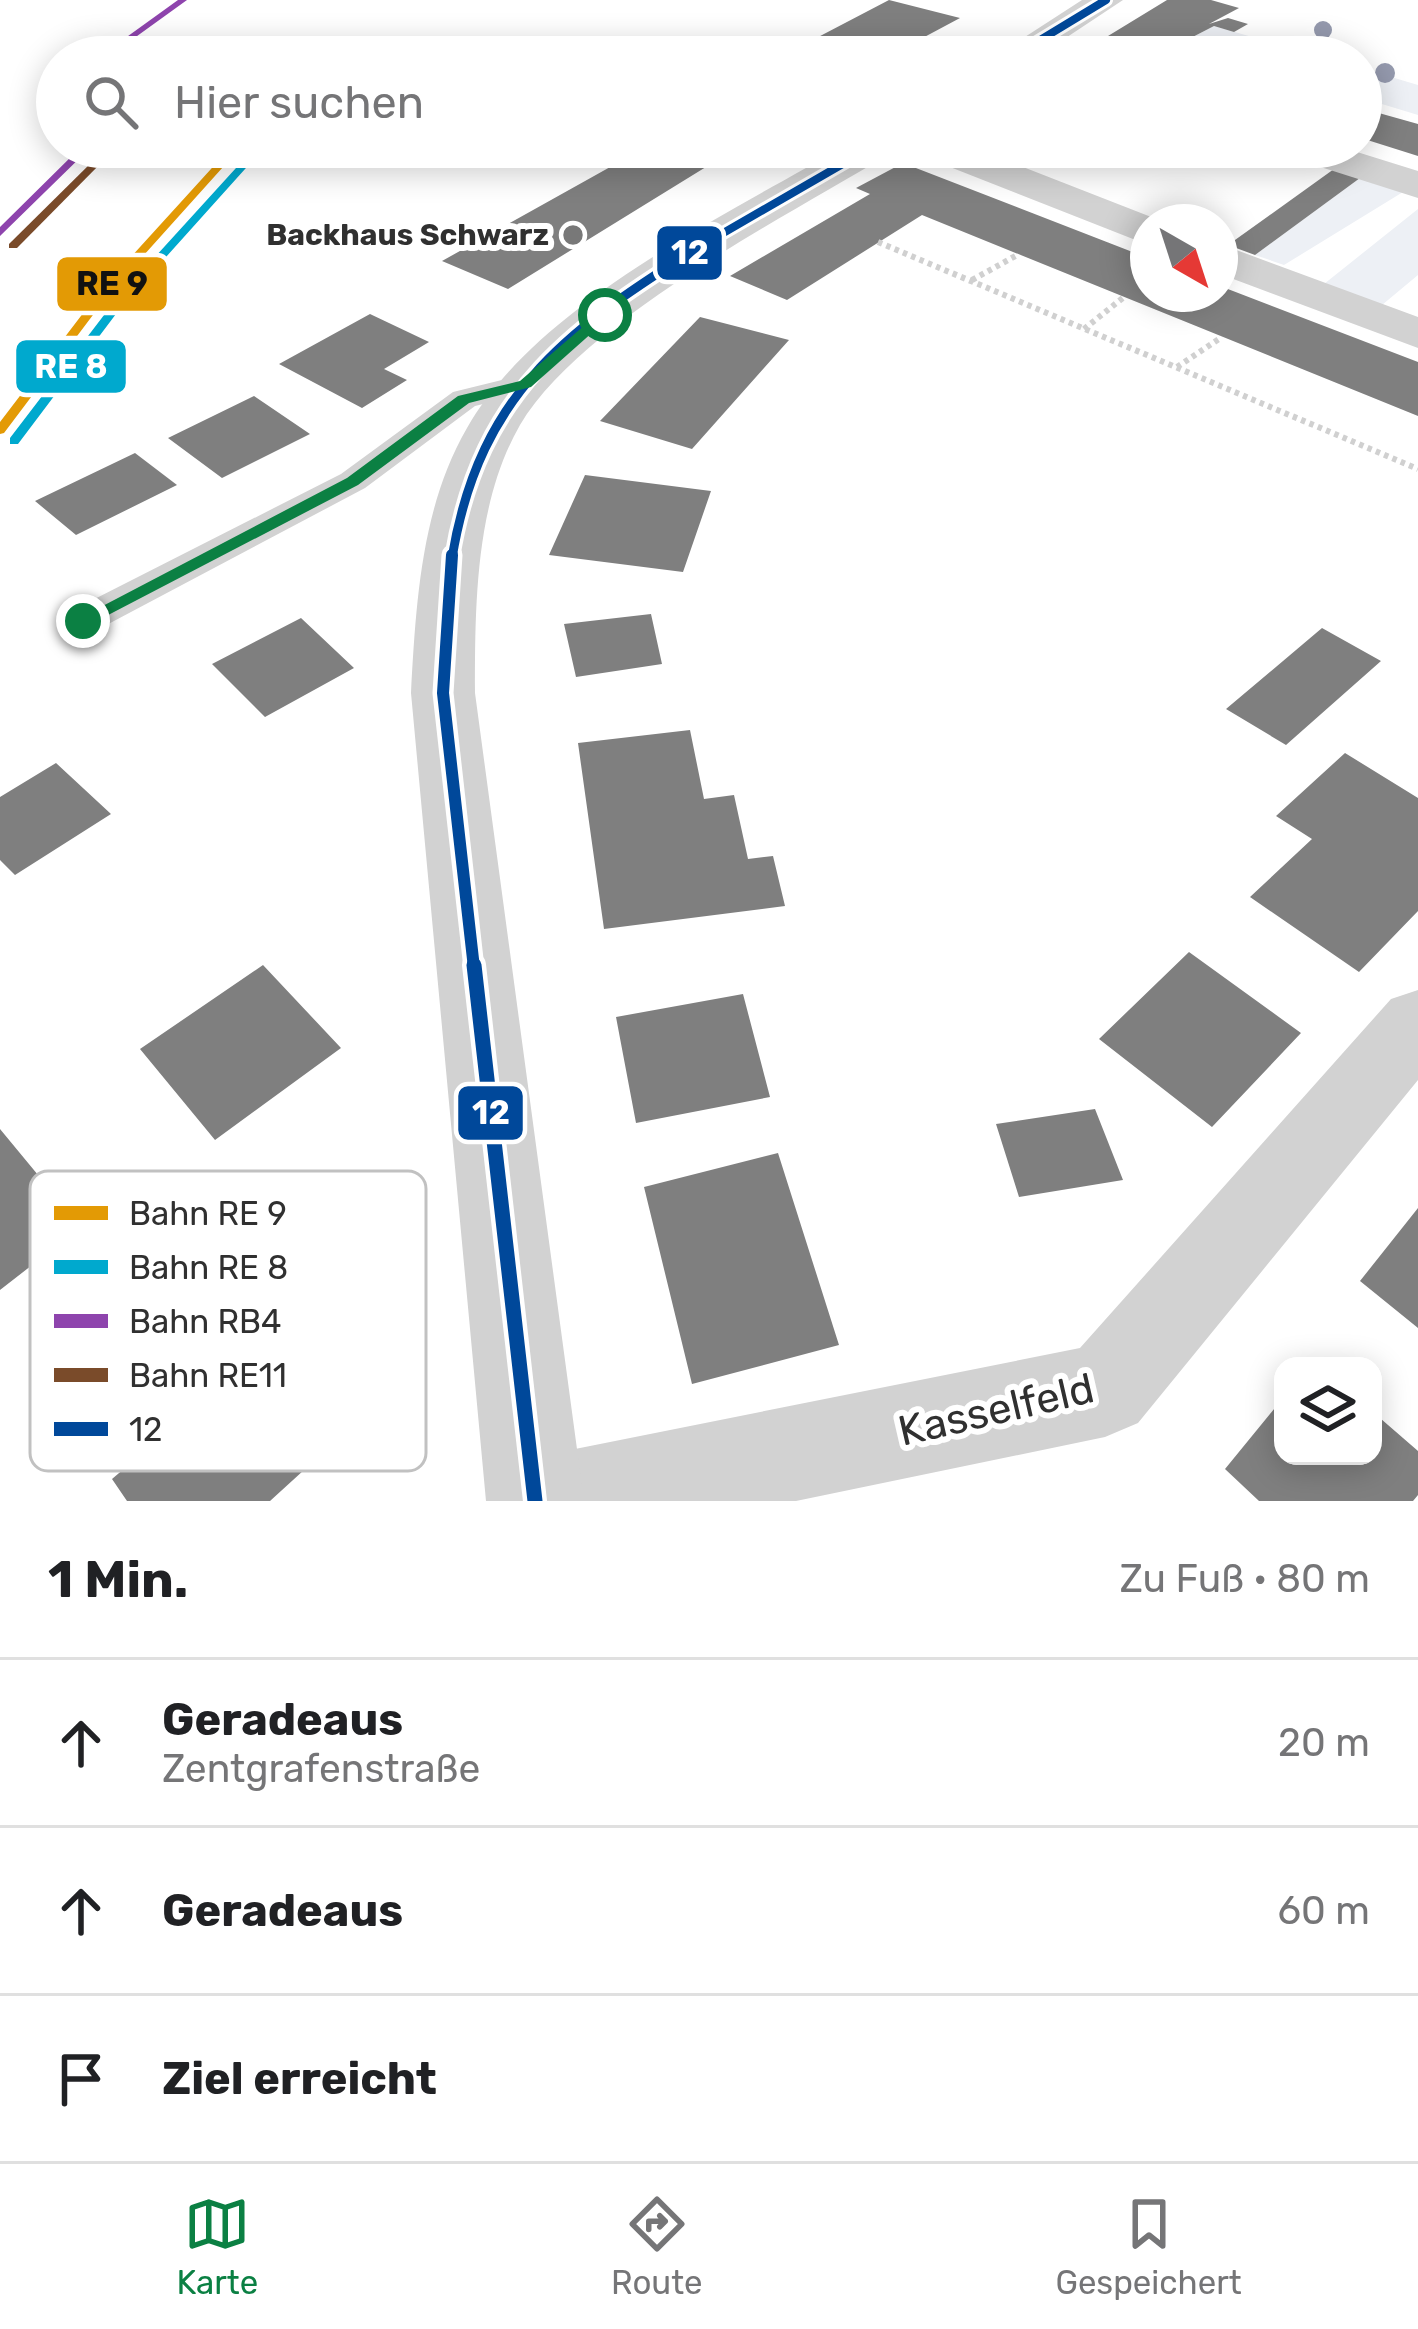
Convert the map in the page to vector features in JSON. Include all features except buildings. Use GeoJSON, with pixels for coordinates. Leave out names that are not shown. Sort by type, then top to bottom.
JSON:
{"type":"FeatureCollection","features":[{"type":"Feature","properties":{"kind":"street"},"geometry":{"type":"LineString","coordinates":[[1050,36],[1106,0]]}},
{"type":"Feature","properties":{"kind":"street"},"geometry":{"type":"LineString","coordinates":[[535,1501],[443,693],[445,610],[454,538],[470,480],[496,422],[526,384],[605,315],[839,168]]}},
{"type":"Feature","properties":{"kind":"street"},"geometry":{"type":"LineString","coordinates":[[990,168],[1130,223]]}},
{"type":"Feature","properties":{"kind":"street"},"geometry":{"type":"LineString","coordinates":[[1365,168],[1418,185]]}},
{"type":"Feature","properties":{"kind":"street"},"geometry":{"type":"LineString","coordinates":[[1238,265],[1418,334]]}},
{"type":"Feature","properties":{"kind":"street","name":"Kasselfeld"},"geometry":{"type":"LineString","coordinates":[[560,1501],[1105,1390],[1418,1023]]}},
{"type":"Feature","properties":{"kind":"lane"},"geometry":{"type":"LineString","coordinates":[[83,621],[353,482],[464,399],[526,384]]}},
{"type":"Feature","properties":{"kind":"path"},"geometry":{"type":"LineString","coordinates":[[878,242],[1418,469]]}},
{"type":"Feature","properties":{"kind":"path"},"geometry":{"type":"LineString","coordinates":[[970,281],[1018,254]]}},
{"type":"Feature","properties":{"kind":"path"},"geometry":{"type":"LineString","coordinates":[[1084,329],[1124,297]]}},
{"type":"Feature","properties":{"kind":"path"},"geometry":{"type":"LineString","coordinates":[[1176,368],[1222,337]]}},
{"type":"Feature","properties":{"kind":"shaded area"},"geometry":{"type":"Polygon","coordinates":[[[1214,26],[1249,36],[1195,36],[1214,26]]]}},
{"type":"Feature","properties":{"kind":"shaded area"},"geometry":{"type":"Polygon","coordinates":[[[1382,74],[1418,85],[1418,115],[1382,104],[1382,74]]]}},
{"type":"Feature","properties":{"kind":"shaded area"},"geometry":{"type":"Polygon","coordinates":[[[1360,178],[1403,192],[1284,265],[1255,255],[1360,178]]]}},
{"type":"Feature","properties":{"kind":"shaded area"},"geometry":{"type":"Polygon","coordinates":[[[1418,209],[1418,275],[1382,305],[1324,284],[1418,209]]]}},
{"type":"Feature","properties":{"kind":"transit line","name":"12"},"geometry":{"type":"LineString","coordinates":[[1047,36],[1106,0]]}},
{"type":"Feature","properties":{"kind":"transit line"},"geometry":{"type":"LineString","coordinates":[[0,430],[104,293],[217,168]]}},
{"type":"Feature","properties":{"kind":"transit line"},"geometry":{"type":"LineString","coordinates":[[14,441],[118,304],[241,168]]}},
{"type":"Feature","properties":{"kind":"transit line","name":"12"},"geometry":{"type":"LineString","coordinates":[[535,1501],[443,693],[448,591],[458,522],[466,489],[493,426],[524,383],[565,343],[665,268],[835,168]]}},
{"type":"Feature","properties":{"kind":"rail line","name":"RB4"},"geometry":{"type":"LineString","coordinates":[[132,36],[183,0]]}},
{"type":"Feature","properties":{"kind":"rail line","name":"RB4"},"geometry":{"type":"LineString","coordinates":[[0,233],[65,168]]}},
{"type":"Feature","properties":{"kind":"rail line","name":"RE11"},"geometry":{"type":"LineString","coordinates":[[13,246],[91,168]]}},
{"type":"Feature","properties":{"kind":"place","name":"Backhaus Schwarz"},"geometry":{"type":"Point","coordinates":[573,235]}},
{"type":"Feature","properties":{"kind":"route"},"geometry":{"type":"LineString","coordinates":[[83,621],[353,482],[464,399],[526,384],[561,348],[605,315]]}}]}
